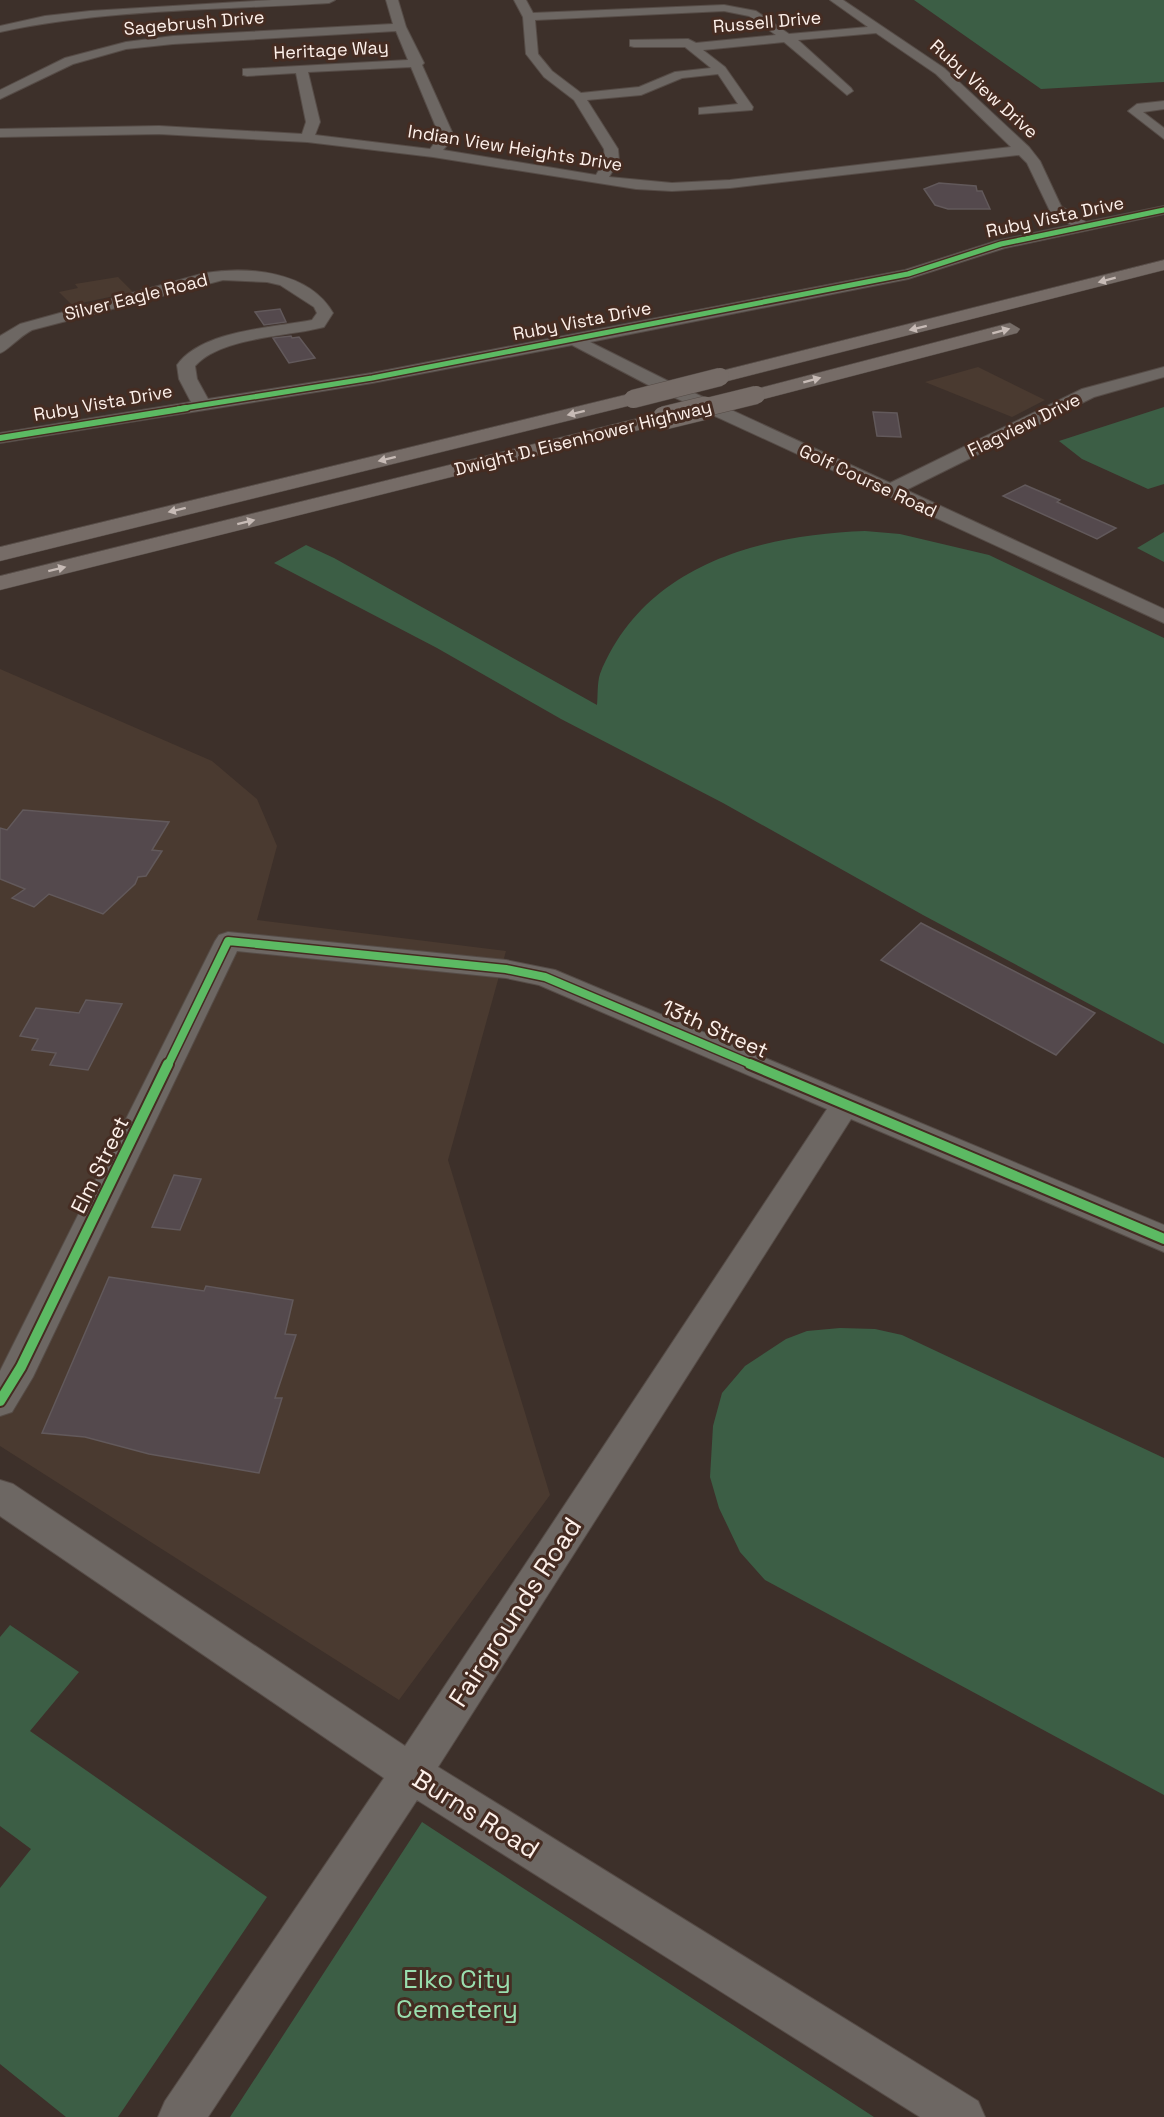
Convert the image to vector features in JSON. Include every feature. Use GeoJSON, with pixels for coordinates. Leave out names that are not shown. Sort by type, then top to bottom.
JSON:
{"type":"FeatureCollection","features":[{"type":"Feature","properties":{"kind":"highway","name":"Dwight D. Eisenhower Highway"},"geometry":{"type":"LineString","coordinates":[[0,554],[633,399],[1164,265]]}},
{"type":"Feature","properties":{"kind":"highway","name":"Dwight D. Eisenhower Highway"},"geometry":{"type":"LineString","coordinates":[[0,583],[756,395],[1033,323]]}},
{"type":"Feature","properties":{"kind":"street"},"geometry":{"type":"LineString","coordinates":[[0,29],[75,15],[329,0]]}},
{"type":"Feature","properties":{"kind":"street"},"geometry":{"type":"LineString","coordinates":[[392,0],[400,27],[445,132],[443,142],[433,153]]}},
{"type":"Feature","properties":{"kind":"street"},"geometry":{"type":"LineString","coordinates":[[520,0],[529,17],[532,54],[548,74],[578,98],[590,112],[612,154],[612,160],[600,180]]}},
{"type":"Feature","properties":{"kind":"street","name":"Ruby View Drive"},"geometry":{"type":"LineString","coordinates":[[836,0],[940,71],[1037,165],[1055,208],[1083,226]]}},
{"type":"Feature","properties":{"kind":"street"},"geometry":{"type":"LineString","coordinates":[[529,17],[734,8],[752,13],[787,38],[827,69],[847,91]]}},
{"type":"Feature","properties":{"kind":"street","name":"Sagebrush Drive"},"geometry":{"type":"LineString","coordinates":[[0,94],[69,61],[134,45],[400,27]]}},
{"type":"Feature","properties":{"kind":"street","name":"Russell Drive"},"geometry":{"type":"LineString","coordinates":[[634,43],[681,42],[693,47],[880,29]]}},
{"type":"Feature","properties":{"kind":"street"},"geometry":{"type":"LineString","coordinates":[[693,47],[721,70],[747,107],[704,111]]}},
{"type":"Feature","properties":{"kind":"street","name":"Heritage Way"},"geometry":{"type":"LineString","coordinates":[[247,72],[417,63]]}},
{"type":"Feature","properties":{"kind":"street"},"geometry":{"type":"LineString","coordinates":[[301,70],[313,122],[307,138]]}},
{"type":"Feature","properties":{"kind":"street"},"geometry":{"type":"LineString","coordinates":[[578,98],[641,91],[679,75],[721,70]]}},
{"type":"Feature","properties":{"kind":"street"},"geometry":{"type":"LineString","coordinates":[[1164,105],[1142,107],[1134,111],[1164,135]]}},
{"type":"Feature","properties":{"kind":"street","name":"Indian View Heights Drive"},"geometry":{"type":"LineString","coordinates":[[0,133],[159,130],[307,138],[433,153],[600,180],[653,186],[713,186],[1024,150]]}},
{"type":"Feature","properties":{"kind":"street","name":"Ruby Vista Drive"},"geometry":{"type":"LineString","coordinates":[[3,432],[372,378],[616,332],[908,274],[1001,244],[1164,210]]}},
{"type":"Feature","properties":{"kind":"street","name":"Silver Eagle Road"},"geometry":{"type":"LineString","coordinates":[[0,348],[3,341],[12,333],[27,327],[205,278],[268,277],[298,288],[320,304],[325,313],[318,324],[214,344],[197,353],[186,366],[188,379],[201,403]]}},
{"type":"Feature","properties":{"kind":"street"},"geometry":{"type":"LineString","coordinates":[[616,332],[611,343],[612,351],[660,384]]}},
{"type":"Feature","properties":{"kind":"street","name":"Golf Course Road"},"geometry":{"type":"LineString","coordinates":[[574,340],[660,384],[1164,617]]}},
{"type":"Feature","properties":{"kind":"street","name":"Flagview Drive"},"geometry":{"type":"LineString","coordinates":[[890,491],[1088,393],[1118,382],[1164,372]]}},
{"type":"Feature","properties":{"kind":"street","name":"13th Street"},"geometry":{"type":"LineString","coordinates":[[228,941],[506,969],[545,977],[1164,1239]]}},
{"type":"Feature","properties":{"kind":"street","name":"Elm Street"},"geometry":{"type":"LineString","coordinates":[[0,1401],[21,1367],[228,941]]}},
{"type":"Feature","properties":{"kind":"street","name":"Fairgrounds Road"},"geometry":{"type":"LineString","coordinates":[[181,2117],[411,1773],[845,1105]]}},
{"type":"Feature","properties":{"kind":"street","name":"Burns Road"},"geometry":{"type":"LineString","coordinates":[[0,1496],[411,1773],[962,2117]]}},
{"type":"Feature","properties":{"kind":"shaded area"},"geometry":{"type":"Polygon","coordinates":[[[118,277],[133,292],[72,305],[59,292],[78,288],[75,284],[118,277]]]}},
{"type":"Feature","properties":{"kind":"shaded area"},"geometry":{"type":"Polygon","coordinates":[[[978,367],[1045,400],[1012,417],[925,382],[978,367]]]}},
{"type":"Feature","properties":{"kind":"shaded area"},"geometry":{"type":"Polygon","coordinates":[[[0,669],[212,761],[257,799],[277,846],[257,920],[506,951],[448,1160],[550,1495],[399,1700],[0,1446],[0,669]]]}},
{"type":"Feature","properties":{"kind":"green space"},"geometry":{"type":"Polygon","coordinates":[[[914,0],[1164,0],[1164,82],[1041,89],[914,0]]]}},
{"type":"Feature","properties":{"kind":"green space"},"geometry":{"type":"Polygon","coordinates":[[[1164,407],[1164,484],[1148,489],[1082,459],[1059,441],[1164,407]]]}},
{"type":"Feature","properties":{"kind":"green space"},"geometry":{"type":"Polygon","coordinates":[[[865,531],[900,534],[989,555],[1164,638],[1164,1044],[923,915],[723,803],[561,719],[437,648],[274,563],[306,545],[334,558],[597,705],[600,674],[620,637],[645,606],[675,582],[709,563],[746,549],[785,540],[865,531]]]}},
{"type":"Feature","properties":{"kind":"green space"},"geometry":{"type":"Polygon","coordinates":[[[1164,532],[1164,562],[1137,548],[1164,532]]]}},
{"type":"Feature","properties":{"kind":"green space"},"geometry":{"type":"Polygon","coordinates":[[[840,1328],[875,1329],[902,1335],[1164,1458],[1164,1795],[765,1580],[740,1552],[719,1508],[710,1477],[713,1426],[722,1393],[745,1366],[786,1339],[807,1331],[840,1328]]]}},
{"type":"Feature","properties":{"kind":"green space"},"geometry":{"type":"Polygon","coordinates":[[[10,1625],[79,1672],[30,1731],[267,1897],[118,2117],[66,2117],[0,2064],[0,1888],[31,1849],[0,1826],[0,1637],[10,1625]]]}},
{"type":"Feature","properties":{"kind":"green space","name":"Elko City Cemetery"},"geometry":{"type":"Polygon","coordinates":[[[422,1822],[874,2117],[230,2117],[422,1822]]]}},
{"type":"Feature","properties":{"kind":"building"},"geometry":{"type":"Polygon","coordinates":[[[939,183],[976,186],[977,191],[982,191],[990,209],[948,209],[935,205],[924,189],[939,183]]]}},
{"type":"Feature","properties":{"kind":"building"},"geometry":{"type":"Polygon","coordinates":[[[280,309],[286,322],[264,325],[255,312],[280,309]]]}},
{"type":"Feature","properties":{"kind":"building"},"geometry":{"type":"Polygon","coordinates":[[[291,336],[292,338],[299,337],[315,358],[289,363],[273,338],[291,336]]]}},
{"type":"Feature","properties":{"kind":"building"},"geometry":{"type":"Polygon","coordinates":[[[873,412],[897,413],[901,437],[877,436],[873,412]]]}},
{"type":"Feature","properties":{"kind":"building"},"geometry":{"type":"Polygon","coordinates":[[[1025,485],[1116,528],[1097,539],[1003,496],[1025,485]]]}},
{"type":"Feature","properties":{"kind":"building"},"geometry":{"type":"Polygon","coordinates":[[[23,810],[169,822],[152,850],[162,851],[146,876],[138,877],[135,884],[103,914],[49,894],[34,907],[12,898],[25,889],[0,879],[0,828],[7,830],[23,810]]]}},
{"type":"Feature","properties":{"kind":"building"},"geometry":{"type":"Polygon","coordinates":[[[921,923],[1095,1013],[1056,1055],[881,960],[921,923]]]}},
{"type":"Feature","properties":{"kind":"building"},"geometry":{"type":"Polygon","coordinates":[[[86,1000],[122,1004],[88,1070],[50,1065],[56,1053],[32,1050],[38,1039],[20,1036],[36,1008],[79,1013],[86,1000]]]}},
{"type":"Feature","properties":{"kind":"building"},"geometry":{"type":"Polygon","coordinates":[[[174,1175],[201,1179],[180,1230],[152,1227],[174,1175]]]}},
{"type":"Feature","properties":{"kind":"building"},"geometry":{"type":"Polygon","coordinates":[[[109,1277],[204,1291],[206,1286],[293,1300],[285,1334],[296,1335],[275,1398],[282,1398],[259,1473],[149,1454],[85,1437],[42,1433],[109,1277]]]}},
{"type":"Feature","properties":{"kind":"cycle path"},"geometry":{"type":"LineString","coordinates":[[0,438],[372,378],[574,340],[908,274],[1001,244],[1164,210]]}},
{"type":"Feature","properties":{"kind":"cycle path"},"geometry":{"type":"LineString","coordinates":[[0,1401],[21,1367],[228,941],[506,969],[545,977],[1164,1239]]}}]}
